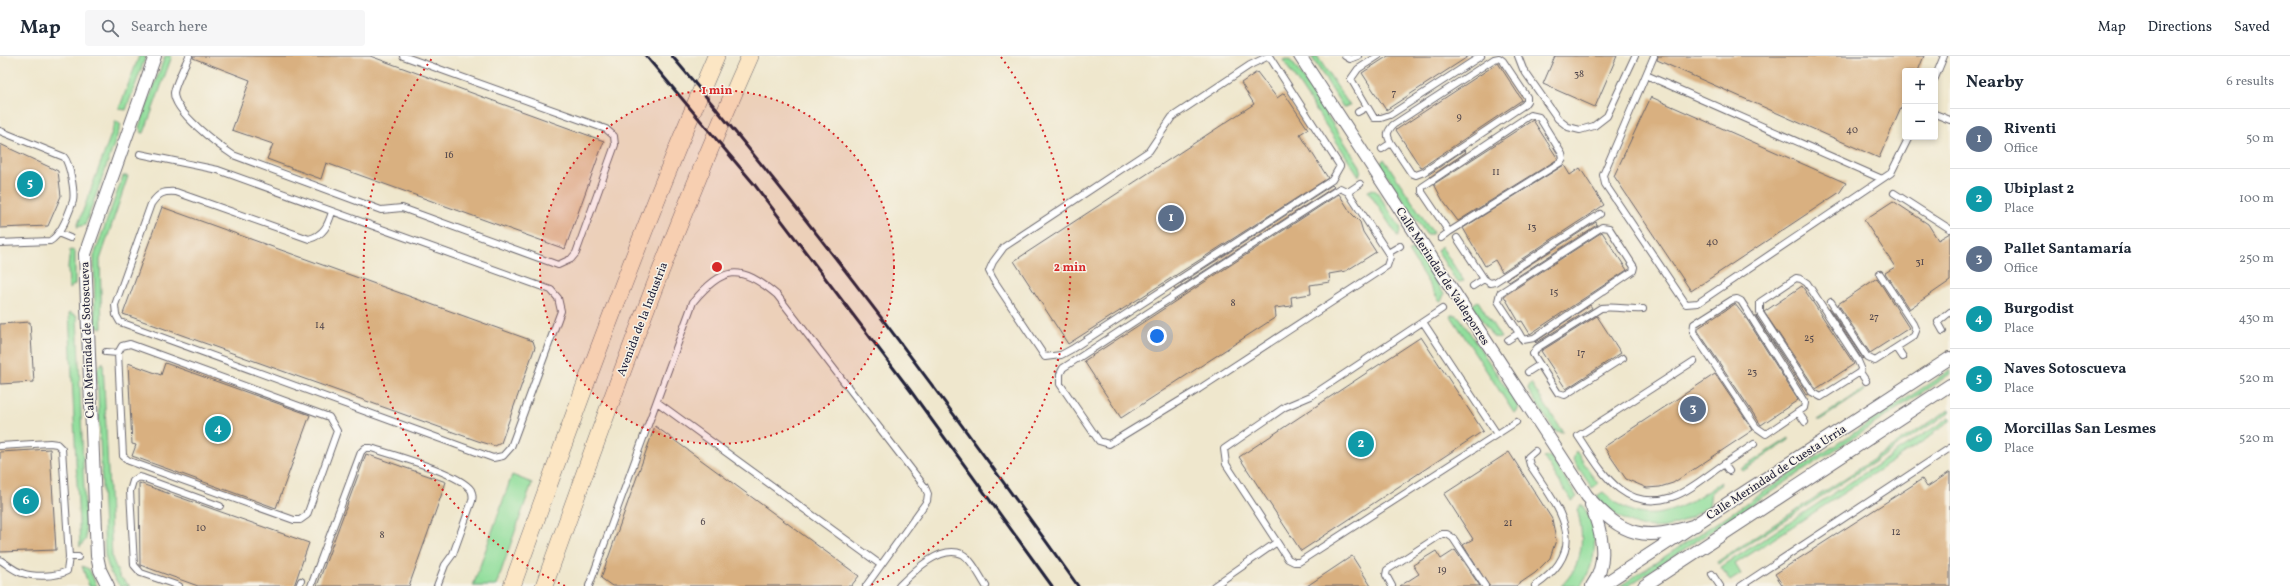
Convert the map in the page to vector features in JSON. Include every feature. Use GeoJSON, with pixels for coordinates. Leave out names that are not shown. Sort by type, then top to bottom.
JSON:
{"type":"FeatureCollection","features":[{"type":"Feature","properties":{"kind":"main road"},"geometry":{"type":"LineString","coordinates":[[512,586],[620,290],[716,56]]}},
{"type":"Feature","properties":{"kind":"main road","name":"Avenida de la Industria"},"geometry":{"type":"LineString","coordinates":[[544,586],[609,406],[672,240],[750,56]]}},
{"type":"Feature","properties":{"kind":"street","name":"Calle Merindad de Sotoscueva"},"geometry":{"type":"LineString","coordinates":[[108,586],[100,570],[97,556],[85,254],[155,56]]}},
{"type":"Feature","properties":{"kind":"street","name":"Calle Merindad de Valdeporres"},"geometry":{"type":"LineString","coordinates":[[1300,56],[1587,496],[1600,528],[1602,548],[1600,566],[1592,586]]}},
{"type":"Feature","properties":{"kind":"street","name":"Calle Merindad de Cuesta Urria"},"geometry":{"type":"LineString","coordinates":[[1601,586],[1950,358]]}},
{"type":"Feature","properties":{"kind":"street","name":"Calle Merindad de Cuesta Urria"},"geometry":{"type":"LineString","coordinates":[[1644,586],[1950,385]]}},
{"type":"Feature","properties":{"kind":"street","name":"Calle Merindad de Valdeporres"},"geometry":{"type":"LineString","coordinates":[[1587,496],[1615,523],[1638,533],[1666,534],[1696,525]]}},
{"type":"Feature","properties":{"kind":"lane"},"geometry":{"type":"LineString","coordinates":[[189,56],[174,92],[176,99],[182,110],[215,143],[233,155],[381,210],[402,208],[558,265],[571,259],[576,253],[615,145],[614,136],[606,129],[404,56]]}},
{"type":"Feature","properties":{"kind":"lane"},"geometry":{"type":"LineString","coordinates":[[1269,56],[1340,166],[1337,174],[1332,180],[1061,355],[1045,357],[993,279],[990,271],[992,262],[1004,247],[1149,151],[1172,117],[1250,65],[1269,56]]}},
{"type":"Feature","properties":{"kind":"lane"},"geometry":{"type":"LineString","coordinates":[[1345,56],[1350,59],[1358,56]]}},
{"type":"Feature","properties":{"kind":"lane"},"geometry":{"type":"LineString","coordinates":[[1378,56],[1358,69],[1351,79],[1374,118],[1381,118],[1390,115],[1481,56]]}},
{"type":"Feature","properties":{"kind":"lane"},"geometry":{"type":"LineString","coordinates":[[1518,56],[1523,69],[1558,119],[1568,127],[1580,130],[1594,126],[1608,116],[1635,56]]}},
{"type":"Feature","properties":{"kind":"lane"},"geometry":{"type":"LineString","coordinates":[[1654,56],[1603,175],[1605,184],[1686,304],[1698,303],[1891,173],[1897,165],[1908,140]]}},
{"type":"Feature","properties":{"kind":"lane"},"geometry":{"type":"LineString","coordinates":[[1938,71],[1944,56]]}},
{"type":"Feature","properties":{"kind":"lane"},"geometry":{"type":"LineString","coordinates":[[1499,58],[1503,61],[1527,97],[1527,101],[1524,106],[1424,172],[1416,175],[1411,173],[1391,144],[1387,137],[1387,132],[1393,125],[1494,59],[1499,58]]}},
{"type":"Feature","properties":{"kind":"lane"},"geometry":{"type":"LineString","coordinates":[[1646,74],[1882,179]]}},
{"type":"Feature","properties":{"kind":"lane"},"geometry":{"type":"LineString","coordinates":[[1358,112],[1367,107]]}},
{"type":"Feature","properties":{"kind":"lane"},"geometry":{"type":"LineString","coordinates":[[1441,238],[1561,162],[1563,159],[1562,154],[1539,117],[1530,115],[1422,187],[1422,192],[1450,232]]}},
{"type":"Feature","properties":{"kind":"lane"},"geometry":{"type":"LineString","coordinates":[[1938,115],[1950,120]]}},
{"type":"Feature","properties":{"kind":"lane"},"geometry":{"type":"LineString","coordinates":[[0,131],[64,157],[69,163],[73,200],[56,237],[50,240],[0,243]]}},
{"type":"Feature","properties":{"kind":"lane"},"geometry":{"type":"LineString","coordinates":[[1382,149],[1391,144]]}},
{"type":"Feature","properties":{"kind":"lane"},"geometry":{"type":"LineString","coordinates":[[140,154],[218,170],[551,290],[558,298],[561,311],[511,447],[503,456],[493,458],[120,322],[116,315],[115,305],[151,204],[158,195],[165,191],[176,192],[309,239],[319,237],[327,225],[332,212]]}},
{"type":"Feature","properties":{"kind":"lane"},"geometry":{"type":"LineString","coordinates":[[1348,192],[1360,184]]}},
{"type":"Feature","properties":{"kind":"lane"},"geometry":{"type":"LineString","coordinates":[[1342,188],[1348,192],[1388,253],[1390,257],[1387,266],[1199,389],[1109,444],[1098,441],[1060,384],[1060,374],[1063,368],[1335,190],[1342,188]]}},
{"type":"Feature","properties":{"kind":"lane"},"geometry":{"type":"LineString","coordinates":[[1894,193],[1950,229]]}},
{"type":"Feature","properties":{"kind":"lane"},"geometry":{"type":"LineString","coordinates":[[1457,238],[1484,279],[1490,283],[1495,282],[1600,214]]}},
{"type":"Feature","properties":{"kind":"lane"},"geometry":{"type":"LineString","coordinates":[[1602,227],[1609,228],[1634,267],[1633,271],[1534,338],[1523,340],[1519,333],[1498,301],[1500,293],[1602,227]]}},
{"type":"Feature","properties":{"kind":"lane"},"geometry":{"type":"LineString","coordinates":[[58,233],[70,238]]}},
{"type":"Feature","properties":{"kind":"lane"},"geometry":{"type":"LineString","coordinates":[[1388,253],[1400,246]]}},
{"type":"Feature","properties":{"kind":"lane"},"geometry":{"type":"LineString","coordinates":[[589,586],[693,302],[707,286],[721,275],[734,273],[749,277],[764,284],[777,295],[925,487],[928,494],[927,501],[866,586]]}},
{"type":"Feature","properties":{"kind":"lane"},"geometry":{"type":"LineString","coordinates":[[1831,302],[1867,357],[1875,362],[1914,336],[1915,328],[1880,274]]}},
{"type":"Feature","properties":{"kind":"lane"},"geometry":{"type":"LineString","coordinates":[[1860,372],[1821,397],[1817,396],[1812,392],[1760,313],[1760,302],[1796,278],[1801,279],[1806,283],[1858,361],[1861,368],[1860,372],[1866,381]]}},
{"type":"Feature","properties":{"kind":"lane"},"geometry":{"type":"LineString","coordinates":[[1472,286],[1484,279]]}},
{"type":"Feature","properties":{"kind":"lane"},"geometry":{"type":"LineString","coordinates":[[1732,300],[1740,301],[1803,397],[1804,408],[1798,412],[1766,434],[1756,427],[1693,332],[1694,324],[1732,300]]}},
{"type":"Feature","properties":{"kind":"lane"},"geometry":{"type":"LineString","coordinates":[[1623,358],[1565,395],[1558,393],[1534,358],[1534,351],[1593,312],[1612,306],[1628,310],[1643,309]]}},
{"type":"Feature","properties":{"kind":"lane"},"geometry":{"type":"LineString","coordinates":[[1442,309],[1311,396],[1285,407],[1224,450],[1226,464],[1288,559],[1294,562],[1299,562],[1516,422]]}},
{"type":"Feature","properties":{"kind":"lane"},"geometry":{"type":"LineString","coordinates":[[1943,331],[1938,322],[1950,312]]}},
{"type":"Feature","properties":{"kind":"lane"},"geometry":{"type":"LineString","coordinates":[[1423,322],[1497,434]]}},
{"type":"Feature","properties":{"kind":"lane"},"geometry":{"type":"LineString","coordinates":[[1508,340],[1519,333]]}},
{"type":"Feature","properties":{"kind":"lane"},"geometry":{"type":"LineString","coordinates":[[130,344],[330,417],[337,431],[307,515],[300,520],[294,520],[129,461],[123,456],[118,352],[122,346],[130,344]]}},
{"type":"Feature","properties":{"kind":"lane"},"geometry":{"type":"LineString","coordinates":[[1897,348],[1903,357]]}},
{"type":"Feature","properties":{"kind":"lane"},"geometry":{"type":"LineString","coordinates":[[106,352],[118,352]]}},
{"type":"Feature","properties":{"kind":"lane"},"geometry":{"type":"LineString","coordinates":[[1572,440],[1694,361]]}},
{"type":"Feature","properties":{"kind":"lane"},"geometry":{"type":"LineString","coordinates":[[1528,372],[1539,365]]}},
{"type":"Feature","properties":{"kind":"lane"},"geometry":{"type":"LineString","coordinates":[[657,402],[881,565]]}},
{"type":"Feature","properties":{"kind":"lane"},"geometry":{"type":"LineString","coordinates":[[1798,412],[1805,422]]}},
{"type":"Feature","properties":{"kind":"lane"},"geometry":{"type":"LineString","coordinates":[[1578,436],[1606,478],[1631,496],[1646,500],[1673,496],[1754,444]]}},
{"type":"Feature","properties":{"kind":"lane"},"geometry":{"type":"LineString","coordinates":[[0,446],[50,443],[57,444],[62,449],[69,557],[67,571],[61,575],[21,573],[0,560]]}},
{"type":"Feature","properties":{"kind":"lane"},"geometry":{"type":"LineString","coordinates":[[311,586],[361,452],[371,448],[449,475],[470,489],[473,496],[472,502],[453,554],[445,566],[437,586]]}},
{"type":"Feature","properties":{"kind":"lane"},"geometry":{"type":"LineString","coordinates":[[1741,586],[1950,448]]}},
{"type":"Feature","properties":{"kind":"lane"},"geometry":{"type":"LineString","coordinates":[[1535,451],[1528,457],[1530,465],[1560,512],[1566,531],[1565,552],[1557,568],[1535,586]]}},
{"type":"Feature","properties":{"kind":"lane"},"geometry":{"type":"LineString","coordinates":[[1724,464],[1729,471]]}},
{"type":"Feature","properties":{"kind":"lane"},"geometry":{"type":"LineString","coordinates":[[179,586],[141,573],[134,565],[130,491],[133,481],[138,477],[143,478],[220,506]]}},
{"type":"Feature","properties":{"kind":"lane"},"geometry":{"type":"LineString","coordinates":[[1392,586],[1386,575],[1388,570],[1442,534],[1447,534],[1454,538],[1485,586]]}},
{"type":"Feature","properties":{"kind":"lane"},"geometry":{"type":"LineString","coordinates":[[1214,586],[1277,542]]}},
{"type":"Feature","properties":{"kind":"lane"},"geometry":{"type":"LineString","coordinates":[[899,586],[927,561],[954,552],[962,554],[968,558],[986,586]]}},
{"type":"Feature","properties":{"kind":"lane"},"geometry":{"type":"LineString","coordinates":[[69,557],[78,557]]}},
{"type":"Feature","properties":{"kind":"lane"},"geometry":{"type":"LineString","coordinates":[[1712,574],[1720,586]]}},
{"type":"Feature","properties":{"kind":"green space"},"geometry":{"type":"Polygon","coordinates":[[[139,56],[146,56],[126,110],[119,109],[139,56]]]}},
{"type":"Feature","properties":{"kind":"green space"},"geometry":{"type":"Polygon","coordinates":[[[165,56],[172,56],[144,133],[142,133],[139,127],[165,56]]]}},
{"type":"Feature","properties":{"kind":"green space"},"geometry":{"type":"Polygon","coordinates":[[[1311,56],[1317,56],[1350,106],[1343,107],[1311,56]]]}},
{"type":"Feature","properties":{"kind":"green space"},"geometry":{"type":"Polygon","coordinates":[[[1288,59],[1293,63],[1360,166],[1361,170],[1359,176],[1283,60],[1288,59]]]}},
{"type":"Feature","properties":{"kind":"green space"},"geometry":{"type":"Polygon","coordinates":[[[116,121],[121,125],[90,212],[85,225],[77,227],[116,121]]]}},
{"type":"Feature","properties":{"kind":"green space"},"geometry":{"type":"Polygon","coordinates":[[[1384,159],[1433,233],[1432,234],[1426,234],[1382,168],[1381,163],[1384,159]]]}},
{"type":"Feature","properties":{"kind":"green space"},"geometry":{"type":"Polygon","coordinates":[[[123,176],[128,176],[100,260],[102,328],[95,326],[94,256],[123,176]]]}},
{"type":"Feature","properties":{"kind":"green space"},"geometry":{"type":"Polygon","coordinates":[[[1373,189],[1377,192],[1400,227],[1401,230],[1398,237],[1368,191],[1373,189]]]}},
{"type":"Feature","properties":{"kind":"green space"},"geometry":{"type":"Polygon","coordinates":[[[1441,246],[1464,281],[1459,282],[1455,279],[1437,251],[1441,246]]]}},
{"type":"Feature","properties":{"kind":"green space"},"geometry":{"type":"Polygon","coordinates":[[[70,250],[75,251],[75,284],[69,289],[68,267],[70,250]]]}},
{"type":"Feature","properties":{"kind":"green space"},"geometry":{"type":"Polygon","coordinates":[[[1413,250],[1418,253],[1444,294],[1442,300],[1440,301],[1437,297],[1408,251],[1413,250]]]}},
{"type":"Feature","properties":{"kind":"green space"},"geometry":{"type":"Polygon","coordinates":[[[1478,301],[1501,338],[1493,337],[1472,305],[1478,301]]]}},
{"type":"Feature","properties":{"kind":"green space"},"geometry":{"type":"Polygon","coordinates":[[[69,312],[77,316],[86,539],[80,547],[69,312]]]}},
{"type":"Feature","properties":{"kind":"green space"},"geometry":{"type":"Polygon","coordinates":[[[1457,315],[1460,318],[1518,406],[1516,412],[1514,413],[1451,316],[1457,315]]]}},
{"type":"Feature","properties":{"kind":"green space"},"geometry":{"type":"Polygon","coordinates":[[[103,362],[112,558],[120,577],[130,586],[120,586],[110,572],[105,555],[97,369],[103,362]]]}},
{"type":"Feature","properties":{"kind":"green space"},"geometry":{"type":"Polygon","coordinates":[[[1950,370],[1950,374],[1628,586],[1620,586],[1950,370]]]}},
{"type":"Feature","properties":{"kind":"green space"},"geometry":{"type":"Polygon","coordinates":[[[1531,383],[1563,432],[1555,431],[1529,392],[1528,388],[1531,383]]]}},
{"type":"Feature","properties":{"kind":"green space"},"geometry":{"type":"Polygon","coordinates":[[[1864,389],[1863,392],[1820,420],[1817,420],[1864,389]]]}},
{"type":"Feature","properties":{"kind":"green space"},"geometry":{"type":"Polygon","coordinates":[[[1950,409],[1950,412],[1718,564],[1717,562],[1950,409]]]}},
{"type":"Feature","properties":{"kind":"green space"},"geometry":{"type":"Polygon","coordinates":[[[1950,417],[1950,421],[1933,432],[1934,434],[1735,564],[1741,574],[1730,581],[1721,567],[1950,417]]]}},
{"type":"Feature","properties":{"kind":"green space"},"geometry":{"type":"Polygon","coordinates":[[[1789,438],[1789,440],[1743,471],[1741,469],[1789,438]]]}},
{"type":"Feature","properties":{"kind":"green space"},"geometry":{"type":"Polygon","coordinates":[[[1576,451],[1598,484],[1592,488],[1573,460],[1576,451]]]}},
{"type":"Feature","properties":{"kind":"green space"},"geometry":{"type":"Polygon","coordinates":[[[1551,457],[1577,497],[1572,501],[1544,458],[1551,457]]]}},
{"type":"Feature","properties":{"kind":"green space"},"geometry":{"type":"Polygon","coordinates":[[[512,475],[532,483],[496,586],[473,586],[512,475]]]}},
{"type":"Feature","properties":{"kind":"green space"},"geometry":{"type":"Polygon","coordinates":[[[1721,482],[1720,486],[1711,492],[1709,506],[1689,519],[1670,526],[1658,528],[1646,527],[1624,520],[1605,505],[1597,496],[1603,492],[1619,504],[1634,512],[1648,514],[1663,513],[1691,501],[1721,482]]]}},
{"type":"Feature","properties":{"kind":"green space"},"geometry":{"type":"Polygon","coordinates":[[[1582,505],[1588,514],[1592,525],[1594,535],[1593,557],[1586,577],[1580,586],[1561,586],[1569,578],[1574,569],[1581,550],[1582,540],[1580,519],[1577,509],[1582,505]]]}},
{"type":"Feature","properties":{"kind":"green space"},"geometry":{"type":"Polygon","coordinates":[[[82,566],[89,569],[97,586],[89,586],[82,566]]]}},
{"type":"Feature","properties":{"kind":"building"},"geometry":{"type":"Polygon","coordinates":[[[193,56],[370,56],[604,141],[565,249],[326,163],[321,179],[267,159],[273,144],[232,130],[250,80],[193,58],[193,56]]]}},
{"type":"Feature","properties":{"kind":"building"},"geometry":{"type":"Polygon","coordinates":[[[1388,56],[1469,56],[1386,110],[1362,73],[1388,56]]]}},
{"type":"Feature","properties":{"kind":"building"},"geometry":{"type":"Polygon","coordinates":[[[1555,56],[1617,56],[1595,107],[1543,84],[1555,56]]]}},
{"type":"Feature","properties":{"kind":"building"},"geometry":{"type":"Polygon","coordinates":[[[1658,56],[1924,56],[1919,68],[1902,68],[1902,106],[1879,158],[1657,60],[1658,56]]]}},
{"type":"Feature","properties":{"kind":"building"},"geometry":{"type":"Polygon","coordinates":[[[1498,63],[1522,100],[1421,168],[1396,130],[1498,63]]]}},
{"type":"Feature","properties":{"kind":"building"},"geometry":{"type":"Polygon","coordinates":[[[1257,72],[1277,98],[1284,93],[1308,129],[1300,134],[1328,178],[1068,344],[1014,261],[1254,104],[1241,83],[1257,72]]]}},
{"type":"Feature","properties":{"kind":"building"},"geometry":{"type":"Polygon","coordinates":[[[1651,97],[1846,183],[1840,192],[1691,291],[1614,176],[1651,97]]]}},
{"type":"Feature","properties":{"kind":"building"},"geometry":{"type":"Polygon","coordinates":[[[1533,120],[1558,159],[1458,221],[1443,201],[1434,184],[1533,120]]]}},
{"type":"Feature","properties":{"kind":"building"},"geometry":{"type":"Polygon","coordinates":[[[0,144],[58,171],[61,196],[48,226],[0,228],[0,144]]]}},
{"type":"Feature","properties":{"kind":"building"},"geometry":{"type":"Polygon","coordinates":[[[1464,150],[1466,152],[1430,177],[1428,175],[1464,150]]]}},
{"type":"Feature","properties":{"kind":"building"},"geometry":{"type":"Polygon","coordinates":[[[1564,165],[1570,175],[1580,168],[1604,205],[1502,272],[1495,260],[1485,266],[1463,228],[1564,165]]]}},
{"type":"Feature","properties":{"kind":"building"},"geometry":{"type":"Polygon","coordinates":[[[1332,185],[1334,187],[1175,290],[1174,288],[1332,185]]]}},
{"type":"Feature","properties":{"kind":"building"},"geometry":{"type":"Polygon","coordinates":[[[1339,194],[1351,213],[1360,222],[1363,232],[1376,252],[1346,271],[1329,274],[1330,282],[1310,285],[1311,294],[1291,297],[1292,306],[1275,308],[1276,317],[1121,418],[1084,361],[1339,194]]]}},
{"type":"Feature","properties":{"kind":"building"},"geometry":{"type":"Polygon","coordinates":[[[1893,201],[1928,224],[1938,240],[1950,233],[1950,281],[1909,309],[1885,273],[1895,267],[1864,220],[1893,201]]]}},
{"type":"Feature","properties":{"kind":"building"},"geometry":{"type":"Polygon","coordinates":[[[162,207],[533,341],[535,347],[501,443],[495,446],[478,441],[123,314],[162,207]]]}},
{"type":"Feature","properties":{"kind":"building"},"geometry":{"type":"Polygon","coordinates":[[[1596,222],[1597,225],[1509,282],[1507,279],[1596,222]]]}},
{"type":"Feature","properties":{"kind":"building"},"geometry":{"type":"Polygon","coordinates":[[[1602,232],[1627,270],[1530,334],[1522,321],[1519,322],[1504,296],[1602,232]]]}},
{"type":"Feature","properties":{"kind":"building"},"geometry":{"type":"Polygon","coordinates":[[[1877,278],[1909,328],[1870,353],[1838,304],[1877,278]]]}},
{"type":"Feature","properties":{"kind":"building"},"geometry":{"type":"Polygon","coordinates":[[[1802,286],[1854,364],[1816,389],[1764,312],[1802,286]]]}},
{"type":"Feature","properties":{"kind":"building"},"geometry":{"type":"Polygon","coordinates":[[[1735,304],[1748,321],[1798,400],[1761,425],[1698,331],[1698,328],[1735,304]]]}},
{"type":"Feature","properties":{"kind":"building"},"geometry":{"type":"Polygon","coordinates":[[[1590,305],[1592,308],[1536,343],[1535,342],[1590,305]]]}},
{"type":"Feature","properties":{"kind":"building"},"geometry":{"type":"Polygon","coordinates":[[[1829,309],[1863,358],[1862,359],[1829,309]]]}},
{"type":"Feature","properties":{"kind":"building"},"geometry":{"type":"Polygon","coordinates":[[[1597,316],[1621,353],[1566,389],[1541,351],[1597,316]]]}},
{"type":"Feature","properties":{"kind":"building"},"geometry":{"type":"Polygon","coordinates":[[[1756,316],[1808,394],[1806,395],[1756,316]]]}},
{"type":"Feature","properties":{"kind":"building"},"geometry":{"type":"Polygon","coordinates":[[[30,322],[34,382],[0,384],[0,324],[30,322]]]}},
{"type":"Feature","properties":{"kind":"building"},"geometry":{"type":"Polygon","coordinates":[[[1421,337],[1483,431],[1301,551],[1239,457],[1421,337]]]}},
{"type":"Feature","properties":{"kind":"building"},"geometry":{"type":"Polygon","coordinates":[[[128,363],[161,375],[165,363],[310,415],[276,508],[132,456],[136,445],[132,444],[128,363]]]}},
{"type":"Feature","properties":{"kind":"building"},"geometry":{"type":"Polygon","coordinates":[[[1715,374],[1753,430],[1673,483],[1660,487],[1647,488],[1626,479],[1604,447],[1715,374]]]}},
{"type":"Feature","properties":{"kind":"building"},"geometry":{"type":"Polygon","coordinates":[[[655,426],[859,576],[851,586],[612,586],[601,578],[655,426]]]}},
{"type":"Feature","properties":{"kind":"building"},"geometry":{"type":"Polygon","coordinates":[[[50,449],[56,550],[0,552],[0,452],[50,449]]]}},
{"type":"Feature","properties":{"kind":"building"},"geometry":{"type":"Polygon","coordinates":[[[1509,452],[1552,519],[1556,540],[1550,558],[1535,573],[1516,586],[1489,586],[1463,545],[1473,539],[1444,494],[1509,452]]]}},
{"type":"Feature","properties":{"kind":"building"},"geometry":{"type":"Polygon","coordinates":[[[366,454],[446,482],[409,586],[317,586],[366,454]]]}},
{"type":"Feature","properties":{"kind":"building"},"geometry":{"type":"Polygon","coordinates":[[[1950,472],[1950,586],[1783,586],[1775,574],[1922,479],[1927,487],[1950,472]]]}},
{"type":"Feature","properties":{"kind":"building"},"geometry":{"type":"Polygon","coordinates":[[[139,483],[309,543],[294,586],[198,586],[140,565],[139,483]]]}},
{"type":"Feature","properties":{"kind":"building"},"geometry":{"type":"Polygon","coordinates":[[[1455,550],[1480,586],[1400,586],[1419,574],[1413,565],[1436,551],[1441,559],[1455,550]]]}},
{"type":"Feature","properties":{"kind":"building"},"geometry":{"type":"Polygon","coordinates":[[[1352,556],[1371,586],[1307,586],[1352,556]]]}},
{"type":"Feature","properties":{"kind":"railway"},"geometry":{"type":"LineString","coordinates":[[646,56],[754,184],[910,390],[1052,586]]}},
{"type":"Feature","properties":{"kind":"railway"},"geometry":{"type":"LineString","coordinates":[[672,56],[778,185],[881,317],[1078,586]]}},
{"type":"Feature","properties":{"kind":"place","name":"Naves Sotoscueva"},"geometry":{"type":"Point","coordinates":[30,184]}},
{"type":"Feature","properties":{"kind":"place","name":"Riventi"},"geometry":{"type":"Point","coordinates":[1171,218]}},
{"type":"Feature","properties":{"kind":"place","name":"Pallet Santamaría"},"geometry":{"type":"Point","coordinates":[1693,409]}},
{"type":"Feature","properties":{"kind":"place","name":"Burgodist"},"geometry":{"type":"Point","coordinates":[218,429]}},
{"type":"Feature","properties":{"kind":"place","name":"Ubiplast 2"},"geometry":{"type":"Point","coordinates":[1361,444]}},
{"type":"Feature","properties":{"kind":"place","name":"Morcillas San Lesmes"},"geometry":{"type":"Point","coordinates":[26,501]}}]}
